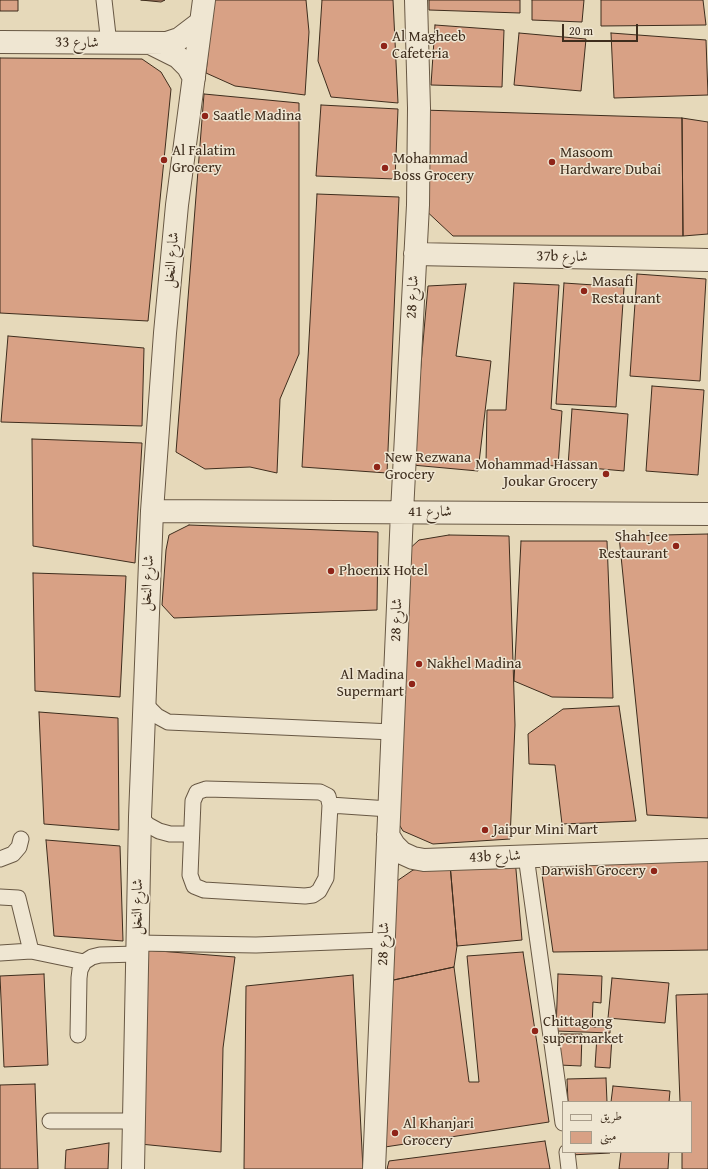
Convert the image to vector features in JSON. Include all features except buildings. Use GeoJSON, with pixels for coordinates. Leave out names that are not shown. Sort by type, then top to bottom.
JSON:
{"type":"FeatureCollection","features":[{"type":"Feature","properties":{"kind":"street","name":"شارع النخل"},"geometry":{"type":"LineString","coordinates":[[133,1169],[140,817],[152,511],[165,333],[177,205],[204,0]]}},
{"type":"Feature","properties":{"kind":"street","name":"شارع 28"},"geometry":{"type":"LineString","coordinates":[[374,1169],[392,732],[415,254],[419,115],[416,0]]}},
{"type":"Feature","properties":{"kind":"street","name":"شارع 33"},"geometry":{"type":"LineString","coordinates":[[0,42],[154,45],[179,39],[200,22]]}},
{"type":"Feature","properties":{"kind":"street","name":"شارع 33"},"geometry":{"type":"LineString","coordinates":[[154,45],[178,57],[188,67],[194,78]]}},
{"type":"Feature","properties":{"kind":"street","name":"37b شارع"},"geometry":{"type":"LineString","coordinates":[[415,254],[708,260]]}},
{"type":"Feature","properties":{"kind":"street","name":"شارع 41"},"geometry":{"type":"LineString","coordinates":[[152,511],[708,514]]}},
{"type":"Feature","properties":{"kind":"street","name":"43b شارع"},"geometry":{"type":"LineString","coordinates":[[388,835],[394,845],[402,853],[413,858],[424,860],[708,850]]}},
{"type":"Feature","properties":{"kind":"lane"},"geometry":{"type":"LineString","coordinates":[[104,0],[109,44]]}},
{"type":"Feature","properties":{"kind":"lane"},"geometry":{"type":"LineString","coordinates":[[144,697],[149,708],[157,716],[168,722],[392,732]]}},
{"type":"Feature","properties":{"kind":"lane"},"geometry":{"type":"LineString","coordinates":[[201,790],[320,792],[328,796],[330,805],[326,878],[319,892],[312,895],[199,889],[191,881],[190,834],[193,801],[197,792],[201,790]]}},
{"type":"Feature","properties":{"kind":"lane"},"geometry":{"type":"LineString","coordinates":[[330,805],[389,809]]}},
{"type":"Feature","properties":{"kind":"lane"},"geometry":{"type":"LineString","coordinates":[[140,817],[148,825],[159,831],[170,834],[190,834]]}},
{"type":"Feature","properties":{"kind":"lane"},"geometry":{"type":"LineString","coordinates":[[0,859],[13,854],[19,847],[21,838]]}},
{"type":"Feature","properties":{"kind":"lane"},"geometry":{"type":"LineString","coordinates":[[526,856],[562,1116]]}},
{"type":"Feature","properties":{"kind":"lane"},"geometry":{"type":"LineString","coordinates":[[0,896],[18,898],[31,952]]}},
{"type":"Feature","properties":{"kind":"lane"},"geometry":{"type":"LineString","coordinates":[[78,1035],[80,970],[84,962],[92,957],[137,949],[384,940]]}},
{"type":"Feature","properties":{"kind":"lane"},"geometry":{"type":"LineString","coordinates":[[0,953],[31,952],[84,962]]}},
{"type":"Feature","properties":{"kind":"lane"},"geometry":{"type":"LineString","coordinates":[[50,1121],[134,1121]]}},
{"type":"Feature","properties":{"kind":"lane"},"geometry":{"type":"LineString","coordinates":[[567,1153],[570,1169]]}},
{"type":"Feature","properties":{"kind":"place","name":"Al Magheeb Cafeteria"},"geometry":{"type":"Point","coordinates":[384,46]}},
{"type":"Feature","properties":{"kind":"place","name":"Saatle Madina"},"geometry":{"type":"Point","coordinates":[205,116]}},
{"type":"Feature","properties":{"kind":"place","name":"Al Falatim Grocery"},"geometry":{"type":"Point","coordinates":[164,160]}},
{"type":"Feature","properties":{"kind":"place","name":"Masoom Hardware Dubai"},"geometry":{"type":"Point","coordinates":[552,162]}},
{"type":"Feature","properties":{"kind":"place","name":"Mohammad Boss Grocery"},"geometry":{"type":"Point","coordinates":[385,168]}},
{"type":"Feature","properties":{"kind":"place","name":"Masafi Restaurant"},"geometry":{"type":"Point","coordinates":[584,291]}},
{"type":"Feature","properties":{"kind":"place","name":"New Rezwana Grocery"},"geometry":{"type":"Point","coordinates":[377,467]}},
{"type":"Feature","properties":{"kind":"place","name":"Mohammad Hassan Joukar Grocery"},"geometry":{"type":"Point","coordinates":[606,474]}},
{"type":"Feature","properties":{"kind":"place","name":"Shah Jee Restaurant"},"geometry":{"type":"Point","coordinates":[676,546]}},
{"type":"Feature","properties":{"kind":"place","name":"Phoenix Hotel"},"geometry":{"type":"Point","coordinates":[331,571]}},
{"type":"Feature","properties":{"kind":"place","name":"Nakhel Madina"},"geometry":{"type":"Point","coordinates":[419,664]}},
{"type":"Feature","properties":{"kind":"place","name":"Al Madina Supermart"},"geometry":{"type":"Point","coordinates":[412,684]}},
{"type":"Feature","properties":{"kind":"place","name":"Jaipur Mini Mart"},"geometry":{"type":"Point","coordinates":[485,830]}},
{"type":"Feature","properties":{"kind":"place","name":"Darwish Grocery"},"geometry":{"type":"Point","coordinates":[654,871]}},
{"type":"Feature","properties":{"kind":"place","name":"Chittagong supermarket"},"geometry":{"type":"Point","coordinates":[535,1031]}},
{"type":"Feature","properties":{"kind":"place","name":"Al Khanjari Grocery"},"geometry":{"type":"Point","coordinates":[395,1133]}}]}
